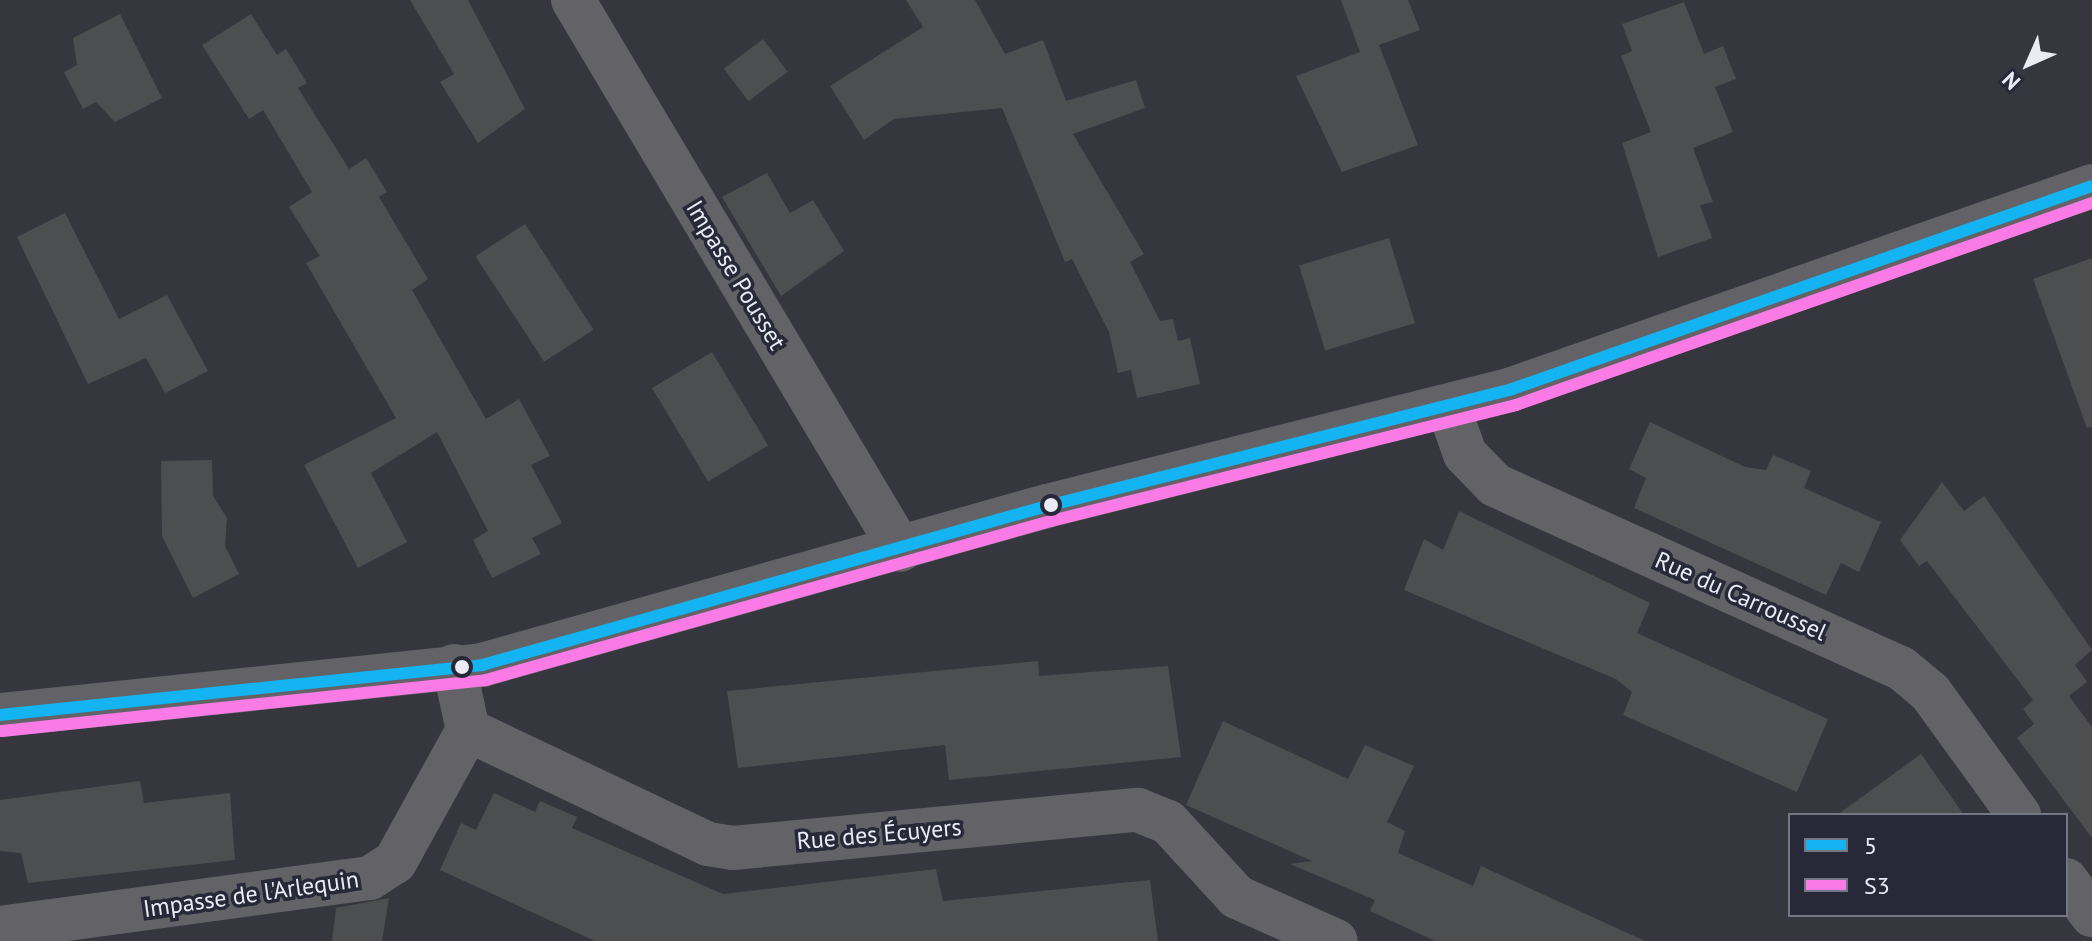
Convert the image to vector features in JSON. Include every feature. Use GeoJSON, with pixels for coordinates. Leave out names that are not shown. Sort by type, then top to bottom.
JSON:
{"type":"FeatureCollection","features":[{"type":"Feature","properties":{"kind":"street","name":"Impasse Pousset"},"geometry":{"type":"LineString","coordinates":[[573,0],[901,550]]}},
{"type":"Feature","properties":{"kind":"street"},"geometry":{"type":"LineString","coordinates":[[0,715],[454,666],[1448,406],[2092,186]]}},
{"type":"Feature","properties":{"kind":"street","name":"Rue du Carroussel"},"geometry":{"type":"LineString","coordinates":[[1448,406],[1465,454],[1495,485],[1901,668],[1930,692],[2018,813]]}},
{"type":"Feature","properties":{"kind":"street"},"geometry":{"type":"LineString","coordinates":[[454,666],[468,730]]}},
{"type":"Feature","properties":{"kind":"street","name":"Impasse de l'Arlequin"},"geometry":{"type":"LineString","coordinates":[[0,928],[370,878],[395,862],[468,730]]}},
{"type":"Feature","properties":{"kind":"street","name":"Rue des Écuyers"},"geometry":{"type":"LineString","coordinates":[[468,730],[708,844],[733,848],[1138,810],[1168,822],[1237,897],[1336,941]]}},
{"type":"Feature","properties":{"kind":"street"},"geometry":{"type":"LineString","coordinates":[[2068,883],[2092,915]]}},
{"type":"Feature","properties":{"kind":"building"},"geometry":{"type":"Polygon","coordinates":[[[410,0],[468,0],[525,109],[478,143],[440,82],[454,74],[410,0]]]}},
{"type":"Feature","properties":{"kind":"building"},"geometry":{"type":"Polygon","coordinates":[[[906,0],[975,0],[1005,54],[1043,40],[1066,101],[1136,80],[1145,108],[1073,134],[1144,254],[1130,262],[1160,321],[1173,319],[1178,341],[1190,338],[1200,384],[1137,398],[1131,370],[1118,373],[1109,332],[1072,259],[1065,262],[1002,108],[894,119],[864,140],[830,86],[923,27],[906,0]]]}},
{"type":"Feature","properties":{"kind":"building"},"geometry":{"type":"Polygon","coordinates":[[[1341,0],[1408,0],[1420,30],[1379,45],[1418,145],[1342,172],[1296,76],[1360,52],[1341,0]]]}},
{"type":"Feature","properties":{"kind":"building"},"geometry":{"type":"Polygon","coordinates":[[[1684,2],[1704,54],[1723,46],[1736,79],[1715,87],[1733,132],[1693,148],[1713,202],[1700,205],[1712,238],[1658,257],[1622,143],[1651,132],[1621,56],[1632,51],[1622,24],[1684,2]]]}},
{"type":"Feature","properties":{"kind":"building"},"geometry":{"type":"Polygon","coordinates":[[[120,14],[162,98],[115,122],[96,102],[83,109],[64,72],[77,65],[73,38],[120,14]]]}},
{"type":"Feature","properties":{"kind":"building"},"geometry":{"type":"Polygon","coordinates":[[[251,14],[277,55],[286,49],[307,83],[298,88],[349,169],[366,158],[387,192],[379,197],[428,279],[412,290],[486,419],[519,399],[550,456],[531,465],[562,523],[532,538],[541,554],[492,578],[473,540],[488,531],[437,432],[371,473],[407,542],[358,568],[304,465],[396,418],[306,263],[320,256],[289,207],[312,192],[263,110],[249,119],[202,45],[251,14]]]}},
{"type":"Feature","properties":{"kind":"building"},"geometry":{"type":"Polygon","coordinates":[[[763,39],[788,72],[749,101],[724,68],[763,39]]]}},
{"type":"Feature","properties":{"kind":"building"},"geometry":{"type":"Polygon","coordinates":[[[767,173],[790,213],[813,200],[844,251],[781,296],[722,197],[767,173]]]}},
{"type":"Feature","properties":{"kind":"building"},"geometry":{"type":"Polygon","coordinates":[[[65,213],[119,319],[167,295],[208,371],[165,393],[146,358],[88,384],[17,237],[65,213]]]}},
{"type":"Feature","properties":{"kind":"building"},"geometry":{"type":"Polygon","coordinates":[[[525,224],[594,330],[544,362],[476,256],[525,224]]]}},
{"type":"Feature","properties":{"kind":"building"},"geometry":{"type":"Polygon","coordinates":[[[1389,238],[1415,323],[1325,351],[1299,265],[1389,238]]]}},
{"type":"Feature","properties":{"kind":"building"},"geometry":{"type":"Polygon","coordinates":[[[2092,258],[2092,427],[2087,428],[2033,279],[2092,258]]]}},
{"type":"Feature","properties":{"kind":"building"},"geometry":{"type":"Polygon","coordinates":[[[712,352],[768,445],[708,481],[652,388],[712,352]]]}},
{"type":"Feature","properties":{"kind":"building"},"geometry":{"type":"Polygon","coordinates":[[[1650,422],[1745,467],[1766,470],[1773,455],[1811,471],[1804,488],[1881,522],[1859,572],[1841,563],[1826,595],[1634,508],[1646,478],[1629,469],[1650,422]]]}},
{"type":"Feature","properties":{"kind":"building"},"geometry":{"type":"Polygon","coordinates":[[[212,460],[213,496],[227,518],[225,546],[239,574],[193,598],[162,536],[161,461],[212,460]]]}},
{"type":"Feature","properties":{"kind":"building"},"geometry":{"type":"Polygon","coordinates":[[[1942,482],[1964,511],[1984,496],[2092,650],[2075,665],[2087,682],[2069,696],[2092,727],[2092,838],[2017,738],[2034,724],[2023,709],[2033,700],[1927,561],[1919,566],[1900,540],[1942,482]]]}},
{"type":"Feature","properties":{"kind":"building"},"geometry":{"type":"Polygon","coordinates":[[[1459,511],[1650,603],[1637,633],[1828,719],[1797,792],[1623,715],[1632,692],[1616,679],[1404,590],[1424,539],[1443,550],[1459,511]]]}},
{"type":"Feature","properties":{"kind":"building"},"geometry":{"type":"Polygon","coordinates":[[[1038,661],[1039,676],[1168,666],[1181,757],[949,780],[945,745],[738,768],[727,691],[1038,661]]]}},
{"type":"Feature","properties":{"kind":"building"},"geometry":{"type":"Polygon","coordinates":[[[1223,721],[1348,779],[1365,745],[1414,766],[1387,822],[1405,831],[1398,853],[1473,886],[1481,866],[1645,941],[1435,941],[1370,911],[1375,900],[1290,864],[1312,861],[1186,805],[1223,721]]]}},
{"type":"Feature","properties":{"kind":"building"},"geometry":{"type":"Polygon","coordinates":[[[1921,754],[1963,813],[1840,813],[1921,754]]]}},
{"type":"Feature","properties":{"kind":"building"},"geometry":{"type":"Polygon","coordinates":[[[140,781],[144,803],[230,793],[235,860],[28,883],[21,853],[0,851],[0,800],[140,781]]]}},
{"type":"Feature","properties":{"kind":"building"},"geometry":{"type":"Polygon","coordinates":[[[494,793],[535,812],[540,801],[577,817],[572,828],[723,894],[936,869],[943,901],[1150,880],[1158,941],[595,941],[440,870],[461,823],[476,830],[494,793]]]}},
{"type":"Feature","properties":{"kind":"building"},"geometry":{"type":"Polygon","coordinates":[[[389,898],[382,941],[332,941],[336,908],[389,898]]]}},
{"type":"Feature","properties":{"kind":"transit line","name":"5"},"geometry":{"type":"LineString","coordinates":[[0,715],[482,665],[1047,506],[1512,389],[2092,186]]}},
{"type":"Feature","properties":{"kind":"transit line","name":"S3"},"geometry":{"type":"LineString","coordinates":[[2,731],[486,680],[1051,521],[1516,405],[2092,203]]}}]}
